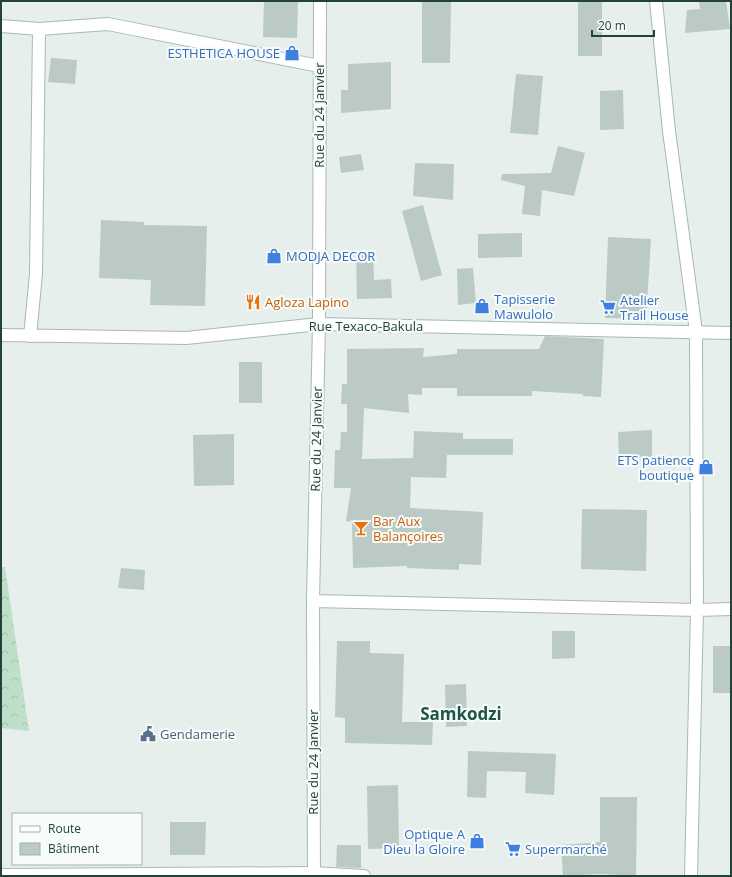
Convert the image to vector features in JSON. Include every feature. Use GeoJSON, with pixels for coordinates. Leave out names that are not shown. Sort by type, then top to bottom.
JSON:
{"type":"FeatureCollection","features":[{"type":"Feature","properties":{"kind":"street","name":"Rue du 24 Janvier"},"geometry":{"type":"LineString","coordinates":[[313,874],[313,601],[319,324],[320,1]]}},
{"type":"Feature","properties":{"kind":"street"},"geometry":{"type":"LineString","coordinates":[[656,1],[669,131],[696,332],[697,610],[690,876]]}},
{"type":"Feature","properties":{"kind":"street"},"geometry":{"type":"LineString","coordinates":[[1,26],[40,29],[108,24],[319,66]]}},
{"type":"Feature","properties":{"kind":"street"},"geometry":{"type":"LineString","coordinates":[[30,336],[36,274],[40,29]]}},
{"type":"Feature","properties":{"kind":"street","name":"Rue Texaco-Bakula"},"geometry":{"type":"LineString","coordinates":[[1,335],[186,338],[319,324],[731,333]]}},
{"type":"Feature","properties":{"kind":"street"},"geometry":{"type":"LineString","coordinates":[[313,601],[697,610],[731,609]]}},
{"type":"Feature","properties":{"kind":"street"},"geometry":{"type":"LineString","coordinates":[[1,875],[313,874],[364,876]]}},
{"type":"Feature","properties":{"kind":"green space"},"geometry":{"type":"Polygon","coordinates":[[[1,567],[5,567],[29,731],[1,728],[1,567]]]}},
{"type":"Feature","properties":{"kind":"building"},"geometry":{"type":"Polygon","coordinates":[[[264,1],[298,1],[297,38],[263,37],[264,1]]]}},
{"type":"Feature","properties":{"kind":"building"},"geometry":{"type":"Polygon","coordinates":[[[422,1],[451,1],[450,63],[422,63],[422,1]]]}},
{"type":"Feature","properties":{"kind":"building"},"geometry":{"type":"Polygon","coordinates":[[[578,1],[602,1],[602,56],[578,56],[578,1]]]}},
{"type":"Feature","properties":{"kind":"building"},"geometry":{"type":"Polygon","coordinates":[[[699,1],[726,1],[730,29],[685,33],[687,10],[700,9],[699,1]]]}},
{"type":"Feature","properties":{"kind":"building"},"geometry":{"type":"Polygon","coordinates":[[[51,58],[77,60],[75,84],[48,82],[51,58]]]}},
{"type":"Feature","properties":{"kind":"building"},"geometry":{"type":"Polygon","coordinates":[[[391,62],[391,109],[341,113],[341,90],[348,90],[348,64],[391,62]]]}},
{"type":"Feature","properties":{"kind":"building"},"geometry":{"type":"Polygon","coordinates":[[[516,74],[543,76],[538,135],[510,133],[516,74]]]}},
{"type":"Feature","properties":{"kind":"building"},"geometry":{"type":"Polygon","coordinates":[[[623,90],[624,129],[600,130],[600,91],[623,90]]]}},
{"type":"Feature","properties":{"kind":"building"},"geometry":{"type":"Polygon","coordinates":[[[558,146],[585,153],[574,196],[542,190],[540,216],[522,214],[525,186],[501,180],[502,174],[551,173],[558,146]]]}},
{"type":"Feature","properties":{"kind":"building"},"geometry":{"type":"Polygon","coordinates":[[[361,154],[364,170],[341,173],[339,157],[361,154]]]}},
{"type":"Feature","properties":{"kind":"building"},"geometry":{"type":"Polygon","coordinates":[[[415,163],[454,164],[453,200],[413,196],[415,163]]]}},
{"type":"Feature","properties":{"kind":"building"},"geometry":{"type":"Polygon","coordinates":[[[423,205],[442,275],[421,281],[402,211],[423,205]]]}},
{"type":"Feature","properties":{"kind":"building"},"geometry":{"type":"Polygon","coordinates":[[[101,220],[144,222],[144,225],[207,226],[205,306],[150,305],[151,280],[99,278],[101,220]]]}},
{"type":"Feature","properties":{"kind":"building"},"geometry":{"type":"Polygon","coordinates":[[[522,233],[522,257],[478,258],[478,234],[522,233]]]}},
{"type":"Feature","properties":{"kind":"building"},"geometry":{"type":"Polygon","coordinates":[[[608,237],[651,239],[646,319],[605,318],[608,237]]]}},
{"type":"Feature","properties":{"kind":"building"},"geometry":{"type":"Polygon","coordinates":[[[356,253],[373,253],[374,280],[391,279],[392,298],[357,299],[356,253]]]}},
{"type":"Feature","properties":{"kind":"building"},"geometry":{"type":"Polygon","coordinates":[[[473,268],[476,303],[458,305],[457,269],[473,268]]]}},
{"type":"Feature","properties":{"kind":"building"},"geometry":{"type":"Polygon","coordinates":[[[545,336],[604,339],[601,397],[583,396],[583,394],[532,391],[532,396],[457,396],[457,388],[422,388],[422,395],[408,394],[409,413],[364,408],[362,459],[413,458],[414,431],[463,433],[463,439],[513,439],[513,455],[447,455],[446,478],[411,477],[410,508],[483,512],[481,565],[459,564],[459,570],[407,568],[407,566],[353,568],[352,522],[346,521],[351,488],[334,488],[335,450],[340,450],[341,432],[347,432],[347,404],[341,404],[342,384],[347,384],[347,349],[424,348],[423,357],[457,354],[457,349],[539,349],[545,336]]]}},
{"type":"Feature","properties":{"kind":"building"},"geometry":{"type":"Polygon","coordinates":[[[239,362],[262,362],[262,403],[239,403],[239,362]]]}},
{"type":"Feature","properties":{"kind":"building"},"geometry":{"type":"Polygon","coordinates":[[[652,430],[652,457],[619,458],[618,432],[652,430]]]}},
{"type":"Feature","properties":{"kind":"building"},"geometry":{"type":"Polygon","coordinates":[[[234,434],[234,485],[194,486],[193,435],[234,434]]]}},
{"type":"Feature","properties":{"kind":"building"},"geometry":{"type":"Polygon","coordinates":[[[582,509],[647,510],[646,571],[581,569],[582,509]]]}},
{"type":"Feature","properties":{"kind":"building"},"geometry":{"type":"Polygon","coordinates":[[[121,568],[145,570],[144,590],[118,588],[121,568]]]}},
{"type":"Feature","properties":{"kind":"building"},"geometry":{"type":"Polygon","coordinates":[[[552,631],[575,631],[575,658],[552,659],[552,631]]]}},
{"type":"Feature","properties":{"kind":"building"},"geometry":{"type":"Polygon","coordinates":[[[337,641],[370,641],[370,653],[404,654],[402,722],[433,722],[432,745],[345,743],[345,718],[335,717],[337,641]]]}},
{"type":"Feature","properties":{"kind":"building"},"geometry":{"type":"Polygon","coordinates":[[[713,646],[731,646],[731,693],[713,693],[713,646]]]}},
{"type":"Feature","properties":{"kind":"building"},"geometry":{"type":"Polygon","coordinates":[[[466,684],[467,726],[446,727],[445,685],[466,684]]]}},
{"type":"Feature","properties":{"kind":"building"},"geometry":{"type":"Polygon","coordinates":[[[468,751],[556,754],[554,795],[525,793],[526,772],[487,771],[486,798],[467,797],[468,751]]]}},
{"type":"Feature","properties":{"kind":"building"},"geometry":{"type":"Polygon","coordinates":[[[398,785],[399,848],[368,849],[367,786],[398,785]]]}},
{"type":"Feature","properties":{"kind":"building"},"geometry":{"type":"Polygon","coordinates":[[[600,797],[637,797],[636,876],[600,874],[563,876],[561,845],[600,842],[600,797]]]}},
{"type":"Feature","properties":{"kind":"building"},"geometry":{"type":"Polygon","coordinates":[[[170,822],[206,822],[205,855],[170,855],[170,822]]]}},
{"type":"Feature","properties":{"kind":"building"},"geometry":{"type":"Polygon","coordinates":[[[337,845],[361,845],[361,868],[336,867],[337,845]]]}},
{"type":"Feature","properties":{"kind":"place","name":"ESTHETICA HOUSE"},"geometry":{"type":"Point","coordinates":[292,53]}},
{"type":"Feature","properties":{"kind":"place","name":"MODJA DECOR"},"geometry":{"type":"Point","coordinates":[274,256]}},
{"type":"Feature","properties":{"kind":"place","name":"Agloza Lapino"},"geometry":{"type":"Point","coordinates":[253,302]}},
{"type":"Feature","properties":{"kind":"place","name":"Tapisserie Mawulolo"},"geometry":{"type":"Point","coordinates":[482,306]}},
{"type":"Feature","properties":{"kind":"place","name":"Atelier Trail House"},"geometry":{"type":"Point","coordinates":[608,307]}},
{"type":"Feature","properties":{"kind":"place","name":"ETS patience boutique"},"geometry":{"type":"Point","coordinates":[706,467]}},
{"type":"Feature","properties":{"kind":"place","name":"Bar Aux Balançoires"},"geometry":{"type":"Point","coordinates":[361,528]}},
{"type":"Feature","properties":{"kind":"place","name":"Gendamerie"},"geometry":{"type":"Point","coordinates":[148,734]}},
{"type":"Feature","properties":{"kind":"place","name":"Optique A Dieu la Gloire"},"geometry":{"type":"Point","coordinates":[477,841]}},
{"type":"Feature","properties":{"kind":"place","name":"Supermarché"},"geometry":{"type":"Point","coordinates":[513,849]}},
{"type":"Feature","properties":{"kind":"district","name":"Samkodzi"},"geometry":{"type":"Point","coordinates":[461,714]}}]}
